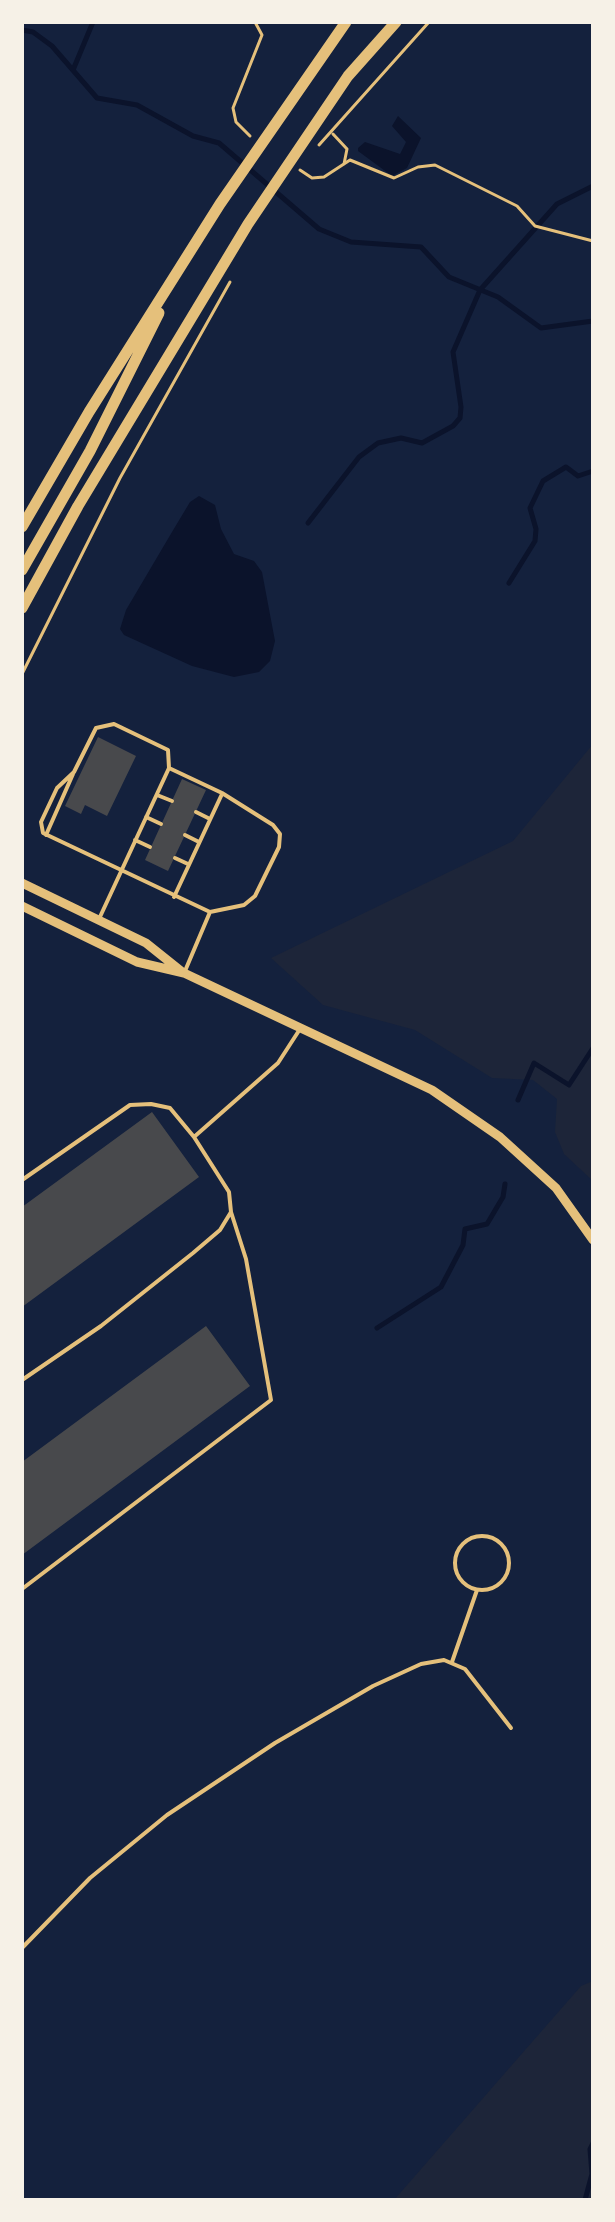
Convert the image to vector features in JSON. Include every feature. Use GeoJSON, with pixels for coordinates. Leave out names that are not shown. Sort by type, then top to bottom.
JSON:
{"type":"FeatureCollection","features":[{"type":"Feature","properties":{"kind":"main road"},"geometry":{"type":"LineString","coordinates":[[22,527],[89,412],[261,139],[346,22]]}},
{"type":"Feature","properties":{"kind":"main road"},"geometry":{"type":"LineString","coordinates":[[22,608],[78,506],[248,224],[348,76],[396,22]]}},
{"type":"Feature","properties":{"kind":"main road"},"geometry":{"type":"LineString","coordinates":[[22,570],[138,359],[172,283]]}},
{"type":"Feature","properties":{"kind":"street"},"geometry":{"type":"LineString","coordinates":[[22,883],[146,943],[184,973]]}},
{"type":"Feature","properties":{"kind":"street"},"geometry":{"type":"LineString","coordinates":[[22,906],[137,962],[184,973],[432,1090],[500,1137],[556,1188],[593,1240]]}},
{"type":"Feature","properties":{"kind":"lane"},"geometry":{"type":"LineString","coordinates":[[46,835],[91,733],[105,724],[114,724],[168,750],[169,768],[99,919]]}},
{"type":"Feature","properties":{"kind":"lane"},"geometry":{"type":"LineString","coordinates":[[74,772],[57,788],[41,822],[46,835],[52,840],[210,912],[244,905],[255,896],[279,847],[280,834],[273,825],[222,793],[169,768]]}},
{"type":"Feature","properties":{"kind":"lane"},"geometry":{"type":"LineString","coordinates":[[174,897],[222,793]]}},
{"type":"Feature","properties":{"kind":"lane"},"geometry":{"type":"LineString","coordinates":[[157,795],[172,801]]}},
{"type":"Feature","properties":{"kind":"lane"},"geometry":{"type":"LineString","coordinates":[[196,812],[210,819]]}},
{"type":"Feature","properties":{"kind":"lane"},"geometry":{"type":"LineString","coordinates":[[146,817],[161,824]]}},
{"type":"Feature","properties":{"kind":"lane"},"geometry":{"type":"LineString","coordinates":[[185,835],[199,842]]}},
{"type":"Feature","properties":{"kind":"lane"},"geometry":{"type":"LineString","coordinates":[[135,840],[150,847]]}},
{"type":"Feature","properties":{"kind":"lane"},"geometry":{"type":"LineString","coordinates":[[175,858],[188,864]]}},
{"type":"Feature","properties":{"kind":"lane"},"geometry":{"type":"LineString","coordinates":[[184,973],[210,912]]}},
{"type":"Feature","properties":{"kind":"lane"},"geometry":{"type":"LineString","coordinates":[[194,1137],[278,1063],[301,1027]]}},
{"type":"Feature","properties":{"kind":"lane"},"geometry":{"type":"LineString","coordinates":[[22,1180],[130,1105],[151,1104],[170,1108],[194,1137],[229,1192],[231,1212],[246,1259],[271,1400],[22,1589]]}},
{"type":"Feature","properties":{"kind":"lane"},"geometry":{"type":"LineString","coordinates":[[22,1380],[101,1326],[181,1263],[220,1230],[231,1212]]}},
{"type":"Feature","properties":{"kind":"lane"},"geometry":{"type":"LineString","coordinates":[[487,1536],[505,1547],[509,1570],[498,1585],[477,1590],[460,1579],[455,1556],[467,1540],[487,1536]]}},
{"type":"Feature","properties":{"kind":"lane"},"geometry":{"type":"LineString","coordinates":[[452,1662],[477,1590]]}},
{"type":"Feature","properties":{"kind":"lane"},"geometry":{"type":"LineString","coordinates":[[22,1948],[90,1878],[167,1815],[275,1743],[373,1686],[430,1661],[452,1662],[472,1674],[511,1728]]}},
{"type":"Feature","properties":{"kind":"path"},"geometry":{"type":"LineString","coordinates":[[255,22],[262,35],[233,108],[236,122],[261,139]]}},
{"type":"Feature","properties":{"kind":"path"},"geometry":{"type":"LineString","coordinates":[[317,147],[429,22]]}},
{"type":"Feature","properties":{"kind":"path"},"geometry":{"type":"LineString","coordinates":[[331,133],[347,149],[344,164]]}},
{"type":"Feature","properties":{"kind":"path"},"geometry":{"type":"LineString","coordinates":[[292,160],[312,178],[324,177],[350,160],[394,178],[418,167],[435,165],[517,206],[535,226],[593,241]]}},
{"type":"Feature","properties":{"kind":"path"},"geometry":{"type":"LineString","coordinates":[[22,674],[120,478],[236,270]]}},
{"type":"Feature","properties":{"kind":"shaded area"},"geometry":{"type":"Polygon","coordinates":[[[398,116],[421,138],[407,168],[392,176],[358,148],[365,142],[400,154],[406,142],[392,126],[398,116]]]}},
{"type":"Feature","properties":{"kind":"shaded area"},"geometry":{"type":"Polygon","coordinates":[[[199,496],[215,505],[221,529],[234,554],[254,561],[262,572],[275,641],[270,661],[259,672],[234,677],[192,666],[124,635],[120,629],[126,610],[172,532],[190,502],[199,496]]]}},
{"type":"Feature","properties":{"kind":"shaded area"},"geometry":{"type":"Polygon","coordinates":[[[593,744],[593,1181],[564,1154],[555,1132],[557,1099],[533,1080],[492,1078],[415,1030],[323,1005],[271,958],[513,841],[593,744]]]}},
{"type":"Feature","properties":{"kind":"shaded area"},"geometry":{"type":"Polygon","coordinates":[[[593,1981],[593,2200],[394,2200],[581,1986],[593,1981]]]}},
{"type":"Feature","properties":{"kind":"building"},"geometry":{"type":"Polygon","coordinates":[[[98,737],[136,756],[107,816],[85,805],[81,814],[65,806],[98,737]]]}},
{"type":"Feature","properties":{"kind":"building"},"geometry":{"type":"Polygon","coordinates":[[[182,779],[206,790],[168,871],[145,860],[182,779]]]}},
{"type":"Feature","properties":{"kind":"building"},"geometry":{"type":"Polygon","coordinates":[[[152,1112],[199,1177],[22,1307],[22,1207],[152,1112]]]}},
{"type":"Feature","properties":{"kind":"building"},"geometry":{"type":"Polygon","coordinates":[[[206,1326],[250,1386],[22,1555],[22,1462],[206,1326]]]}},
{"type":"Feature","properties":{"kind":"waterway"},"geometry":{"type":"LineString","coordinates":[[73,70],[93,22]]}},
{"type":"Feature","properties":{"kind":"waterway"},"geometry":{"type":"LineString","coordinates":[[22,30],[33,32],[52,46],[97,98],[137,105],[193,136],[219,143],[319,229],[351,242],[421,247],[449,277],[498,297],[541,328],[593,321]]}},
{"type":"Feature","properties":{"kind":"waterway"},"geometry":{"type":"LineString","coordinates":[[308,523],[359,457],[378,443],[401,438],[422,443],[453,426],[460,418],[453,352],[480,290],[557,204],[593,186]]}},
{"type":"Feature","properties":{"kind":"waterway"},"geometry":{"type":"LineString","coordinates":[[509,583],[535,541],[536,529],[530,508],[543,481],[566,467],[578,476],[593,471]]}},
{"type":"Feature","properties":{"kind":"waterway"},"geometry":{"type":"LineString","coordinates":[[518,1100],[534,1063],[569,1085],[593,1048]]}},
{"type":"Feature","properties":{"kind":"waterway"},"geometry":{"type":"LineString","coordinates":[[377,1328],[441,1287],[463,1245],[465,1229],[487,1224],[503,1197],[505,1184]]}},
{"type":"Feature","properties":{"kind":"waterway"},"geometry":{"type":"LineString","coordinates":[[585,2200],[592,2174],[590,2149],[593,2143]]}}]}
